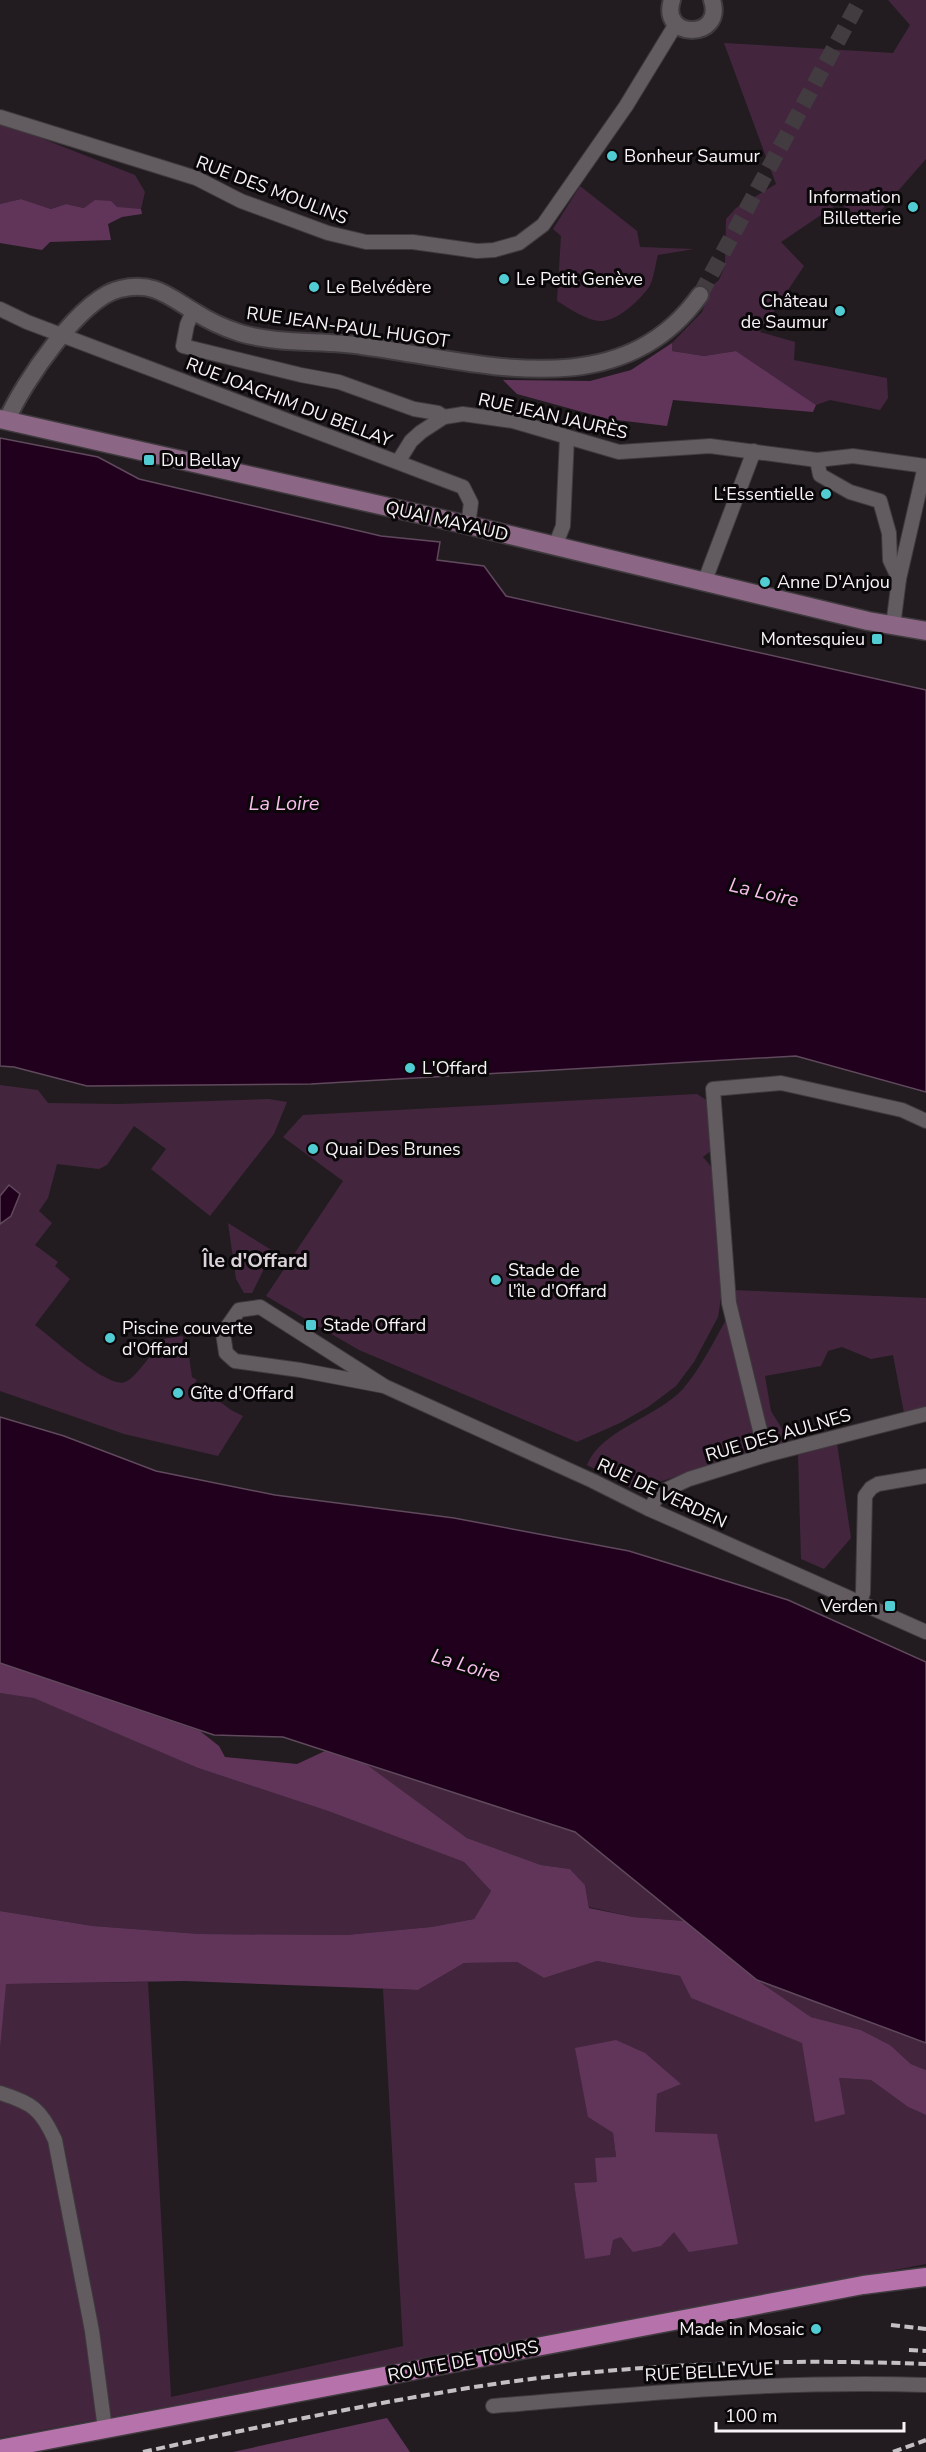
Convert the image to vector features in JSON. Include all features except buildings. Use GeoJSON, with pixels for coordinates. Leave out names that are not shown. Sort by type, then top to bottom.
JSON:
{"type":"FeatureCollection","features":[{"type":"Feature","properties":{"kind":"main road","name":"QUAI MAYAUD"},"geometry":{"type":"LineString","coordinates":[[4,420],[468,525],[704,583],[926,632]]}},
{"type":"Feature","properties":{"kind":"main road","name":"ROUTE DE TOURS"},"geometry":{"type":"LineString","coordinates":[[0,2449],[863,2285],[926,2277]]}},
{"type":"Feature","properties":{"kind":"street"},"geometry":{"type":"LineString","coordinates":[[670,1],[671,16],[676,24],[689,31],[704,27],[713,15],[712,0]]}},
{"type":"Feature","properties":{"kind":"street","name":"RUE DES MOULINS"},"geometry":{"type":"LineString","coordinates":[[0,117],[196,178],[241,201],[328,233],[366,242],[413,242],[494,250],[519,243],[543,225],[626,106],[676,24]]}},
{"type":"Feature","properties":{"kind":"street","name":"RUE JEAN-PAUL HUGOT"},"geometry":{"type":"LineString","coordinates":[[4,420],[22,389],[63,335],[95,301],[120,289],[138,287],[156,289],[230,329],[262,338],[350,344],[466,363],[552,370],[590,366],[629,354],[668,329],[691,308],[700,296]]}},
{"type":"Feature","properties":{"kind":"street","name":"RUE JOACHIM DU BELLAY"},"geometry":{"type":"LineString","coordinates":[[0,309],[27,322],[463,487],[471,503],[468,525]]}},
{"type":"Feature","properties":{"kind":"street","name":"RUE JEAN JAURÈS"},"geometry":{"type":"LineString","coordinates":[[193,311],[183,346],[339,382],[414,409],[438,413],[444,417],[463,414],[513,421],[619,452],[710,446],[817,460],[853,456],[925,466]]}},
{"type":"Feature","properties":{"kind":"street"},"geometry":{"type":"LineString","coordinates":[[398,462],[411,441],[444,417]]}},
{"type":"Feature","properties":{"kind":"street"},"geometry":{"type":"LineString","coordinates":[[555,546],[563,526],[567,437]]}},
{"type":"Feature","properties":{"kind":"street"},"geometry":{"type":"LineString","coordinates":[[704,583],[754,451]]}},
{"type":"Feature","properties":{"kind":"street"},"geometry":{"type":"LineString","coordinates":[[817,460],[820,475],[850,492],[880,501],[889,533],[890,560],[899,579]]}},
{"type":"Feature","properties":{"kind":"street"},"geometry":{"type":"LineString","coordinates":[[893,626],[899,579],[925,466]]}},
{"type":"Feature","properties":{"kind":"street"},"geometry":{"type":"LineString","coordinates":[[766,1455],[729,1303],[713,1089],[781,1083],[902,1110],[926,1121]]}},
{"type":"Feature","properties":{"kind":"street"},"geometry":{"type":"LineString","coordinates":[[260,1307],[384,1386],[300,1370],[235,1361],[226,1353],[223,1333],[239,1310],[260,1307]]}},
{"type":"Feature","properties":{"kind":"street","name":"RUE DE VERDEN"},"geometry":{"type":"LineString","coordinates":[[384,1386],[593,1481],[649,1509],[926,1632]]}},
{"type":"Feature","properties":{"kind":"street","name":"RUE DES AULNES"},"geometry":{"type":"LineString","coordinates":[[649,1509],[661,1492],[688,1479],[766,1455],[926,1414]]}},
{"type":"Feature","properties":{"kind":"street"},"geometry":{"type":"LineString","coordinates":[[860,1601],[863,1593],[865,1496],[871,1488],[878,1484],[926,1476]]}},
{"type":"Feature","properties":{"kind":"street"},"geometry":{"type":"LineString","coordinates":[[0,2093],[24,2101],[45,2118],[55,2140],[92,2331],[105,2428]]}},
{"type":"Feature","properties":{"kind":"street","name":"RUE BELLEVUE"},"geometry":{"type":"LineString","coordinates":[[493,2406],[680,2391],[859,2383],[926,2385]]}},
{"type":"Feature","properties":{"kind":"shaded area"},"geometry":{"type":"Polygon","coordinates":[[[888,0],[926,0],[926,159],[869,224],[839,203],[781,242],[804,266],[760,332],[795,342],[794,360],[887,378],[888,398],[880,410],[830,400],[816,405],[736,351],[704,356],[672,351],[672,343],[702,312],[712,286],[719,280],[725,265],[726,219],[736,208],[776,184],[724,43],[893,53],[910,25],[888,0]]]}},
{"type":"Feature","properties":{"kind":"shaded area"},"geometry":{"type":"Polygon","coordinates":[[[0,122],[135,175],[145,192],[141,209],[84,208],[66,204],[51,209],[21,199],[0,204],[0,122]]]}},
{"type":"Feature","properties":{"kind":"shaded area"},"geometry":{"type":"Polygon","coordinates":[[[580,186],[637,231],[640,247],[694,249],[658,255],[649,287],[628,309],[607,320],[589,318],[557,301],[561,236],[553,229],[580,186]]]}},
{"type":"Feature","properties":{"kind":"shaded area"},"geometry":{"type":"Polygon","coordinates":[[[21,199],[51,209],[66,204],[84,208],[95,200],[111,201],[117,207],[141,209],[142,214],[122,217],[108,224],[111,240],[50,242],[42,250],[0,243],[0,204],[21,199]]]}},
{"type":"Feature","properties":{"kind":"shaded area"},"geometry":{"type":"Polygon","coordinates":[[[672,343],[672,351],[704,356],[736,351],[816,405],[813,412],[673,400],[667,426],[608,419],[517,394],[503,380],[590,381],[631,370],[672,343]]]}},
{"type":"Feature","properties":{"kind":"shaded area"},"geometry":{"type":"Polygon","coordinates":[[[0,1085],[38,1090],[48,1103],[119,1104],[269,1099],[287,1102],[274,1134],[210,1216],[151,1169],[166,1149],[134,1126],[107,1165],[99,1169],[57,1164],[48,1198],[39,1211],[52,1223],[35,1245],[58,1262],[55,1266],[70,1279],[35,1325],[93,1370],[117,1382],[125,1382],[134,1375],[163,1339],[183,1336],[184,1357],[189,1356],[192,1377],[197,1380],[195,1383],[231,1410],[243,1416],[218,1456],[124,1434],[0,1391],[0,1085]]]}},
{"type":"Feature","properties":{"kind":"shaded area","name":"Stade de l'île d'Offard"},"geometry":{"type":"Polygon","coordinates":[[[697,1094],[708,1101],[713,1149],[703,1157],[714,1170],[722,1291],[718,1317],[694,1362],[676,1386],[648,1407],[620,1423],[577,1442],[359,1350],[266,1296],[343,1181],[283,1137],[303,1115],[697,1094]]]}},
{"type":"Feature","properties":{"kind":"shaded area"},"geometry":{"type":"Polygon","coordinates":[[[228,1223],[273,1251],[252,1293],[244,1293],[236,1279],[228,1223]]]}},
{"type":"Feature","properties":{"kind":"shaded area"},"geometry":{"type":"Polygon","coordinates":[[[731,1290],[926,1298],[926,1407],[904,1413],[893,1355],[871,1359],[842,1347],[828,1351],[821,1366],[765,1376],[771,1411],[790,1442],[770,1447],[731,1290]]]}},
{"type":"Feature","properties":{"kind":"shaded area"},"geometry":{"type":"Polygon","coordinates":[[[727,1318],[757,1437],[755,1448],[744,1455],[662,1481],[640,1493],[587,1465],[594,1453],[605,1442],[659,1408],[683,1389],[727,1318]]]}},
{"type":"Feature","properties":{"kind":"shaded area"},"geometry":{"type":"Polygon","coordinates":[[[837,1443],[851,1538],[824,1569],[801,1559],[798,1454],[837,1443]]]}},
{"type":"Feature","properties":{"kind":"shaded area"},"geometry":{"type":"Polygon","coordinates":[[[0,1663],[200,1731],[219,1746],[225,1757],[297,1764],[325,1751],[366,1764],[467,1838],[541,1865],[570,1869],[585,1885],[589,1908],[633,1917],[685,1921],[757,1980],[811,2017],[861,2030],[890,2045],[911,2064],[926,2070],[926,2115],[908,2107],[871,2080],[839,2078],[845,2114],[815,2122],[802,2043],[691,1998],[680,1976],[597,1961],[544,1978],[517,1962],[464,1963],[418,1990],[184,1981],[6,1984],[0,2049],[0,1911],[93,1926],[200,1934],[346,1935],[431,1927],[474,1919],[491,1891],[464,1862],[328,1811],[198,1768],[34,1698],[0,1693],[0,1663]]]}},
{"type":"Feature","properties":{"kind":"shaded area"},"geometry":{"type":"Polygon","coordinates":[[[0,1693],[34,1697],[198,1768],[328,1811],[464,1862],[491,1891],[474,1919],[431,1927],[346,1935],[200,1934],[93,1926],[0,1911],[0,1693]]]}},
{"type":"Feature","properties":{"kind":"shaded area"},"geometry":{"type":"Polygon","coordinates":[[[366,1764],[575,1832],[685,1921],[633,1917],[589,1907],[585,1885],[570,1869],[541,1865],[467,1838],[366,1764]]]}},
{"type":"Feature","properties":{"kind":"shaded area"},"geometry":{"type":"Polygon","coordinates":[[[597,1961],[680,1976],[691,1998],[803,2043],[838,2078],[871,2080],[908,2107],[926,2115],[926,2264],[745,2300],[0,2438],[0,2049],[5,1984],[148,1982],[171,2397],[403,2346],[383,1989],[418,1990],[464,1963],[517,1962],[544,1978],[597,1961]],[[680,2084],[588,2117],[613,2133],[616,2157],[598,2182],[574,2183],[586,2259],[613,2239],[622,2236],[655,2132],[657,2094],[680,2084]]]}},
{"type":"Feature","properties":{"kind":"shaded area"},"geometry":{"type":"Polygon","coordinates":[[[757,1980],[926,2043],[926,2070],[911,2064],[890,2045],[861,2030],[811,2017],[757,1980]]]}},
{"type":"Feature","properties":{"kind":"shaded area"},"geometry":{"type":"Polygon","coordinates":[[[616,2040],[645,2053],[681,2084],[657,2094],[655,2132],[717,2134],[738,2244],[689,2252],[674,2232],[661,2246],[633,2252],[621,2237],[613,2240],[610,2255],[585,2259],[574,2183],[597,2182],[595,2158],[616,2157],[613,2133],[588,2117],[575,2048],[616,2040]]]}},
{"type":"Feature","properties":{"kind":"shaded area"},"geometry":{"type":"Polygon","coordinates":[[[387,2418],[410,2452],[233,2452],[387,2418]]]}},
{"type":"Feature","properties":{"kind":"water","name":"La Loire"},"geometry":{"type":"Polygon","coordinates":[[[0,438],[98,457],[139,479],[381,536],[440,542],[437,560],[484,566],[506,596],[926,690],[926,1092],[796,1056],[311,1084],[87,1086],[14,1067],[0,1066],[0,438]]]}},
{"type":"Feature","properties":{"kind":"water"},"geometry":{"type":"Polygon","coordinates":[[[9,1185],[20,1194],[11,1216],[0,1224],[0,1196],[9,1185]]]}},
{"type":"Feature","properties":{"kind":"water","name":"La Loire"},"geometry":{"type":"Polygon","coordinates":[[[0,1417],[64,1436],[156,1471],[275,1495],[454,1518],[629,1551],[788,1600],[926,1662],[926,2043],[757,1980],[575,1832],[283,1737],[214,1735],[0,1663],[0,1417]]]}},
{"type":"Feature","properties":{"kind":"tunnel"},"geometry":{"type":"LineString","coordinates":[[700,295],[860,0]]}},
{"type":"Feature","properties":{"kind":"railway"},"geometry":{"type":"LineString","coordinates":[[891,2325],[926,2329]]}},
{"type":"Feature","properties":{"kind":"railway"},"geometry":{"type":"LineString","coordinates":[[909,2350],[926,2351]]}},
{"type":"Feature","properties":{"kind":"railway"},"geometry":{"type":"LineString","coordinates":[[143,2452],[386,2402],[468,2388],[582,2373],[754,2363],[926,2364]]}},
{"type":"Feature","properties":{"kind":"railway"},"geometry":{"type":"LineString","coordinates":[[893,2452],[926,2440]]}},
{"type":"Feature","properties":{"kind":"place","name":"Bonheur Saumur"},"geometry":{"type":"Point","coordinates":[612,156]}},
{"type":"Feature","properties":{"kind":"place","name":"Information Billetterie"},"geometry":{"type":"Point","coordinates":[913,207]}},
{"type":"Feature","properties":{"kind":"place","name":"Le Petit Genève"},"geometry":{"type":"Point","coordinates":[504,279]}},
{"type":"Feature","properties":{"kind":"place","name":"Le Belvédère"},"geometry":{"type":"Point","coordinates":[314,287]}},
{"type":"Feature","properties":{"kind":"place","name":"Château de Saumur"},"geometry":{"type":"Point","coordinates":[840,311]}},
{"type":"Feature","properties":{"kind":"place","name":"Du Bellay"},"geometry":{"type":"Point","coordinates":[149,460]}},
{"type":"Feature","properties":{"kind":"place","name":"L‘Essentielle"},"geometry":{"type":"Point","coordinates":[826,494]}},
{"type":"Feature","properties":{"kind":"place","name":"Anne D'Anjou"},"geometry":{"type":"Point","coordinates":[765,582]}},
{"type":"Feature","properties":{"kind":"place","name":"Montesquieu"},"geometry":{"type":"Point","coordinates":[877,639]}},
{"type":"Feature","properties":{"kind":"place","name":"L'Offard"},"geometry":{"type":"Point","coordinates":[410,1068]}},
{"type":"Feature","properties":{"kind":"place","name":"Quai Des Brunes"},"geometry":{"type":"Point","coordinates":[313,1149]}},
{"type":"Feature","properties":{"kind":"place","name":"Stade de l'île d'Offard"},"geometry":{"type":"Point","coordinates":[496,1280]}},
{"type":"Feature","properties":{"kind":"place","name":"Stade Offard"},"geometry":{"type":"Point","coordinates":[311,1325]}},
{"type":"Feature","properties":{"kind":"place","name":"Piscine couverte d'Offard"},"geometry":{"type":"Point","coordinates":[110,1338]}},
{"type":"Feature","properties":{"kind":"place","name":"Gîte d'Offard"},"geometry":{"type":"Point","coordinates":[178,1393]}},
{"type":"Feature","properties":{"kind":"place","name":"Verden"},"geometry":{"type":"Point","coordinates":[890,1606]}},
{"type":"Feature","properties":{"kind":"place","name":"Made in Mosaic"},"geometry":{"type":"Point","coordinates":[816,2329]}},
{"type":"Feature","properties":{"kind":"district","name":"Île d'Offard"},"geometry":{"type":"Point","coordinates":[255,1260]}}]}
